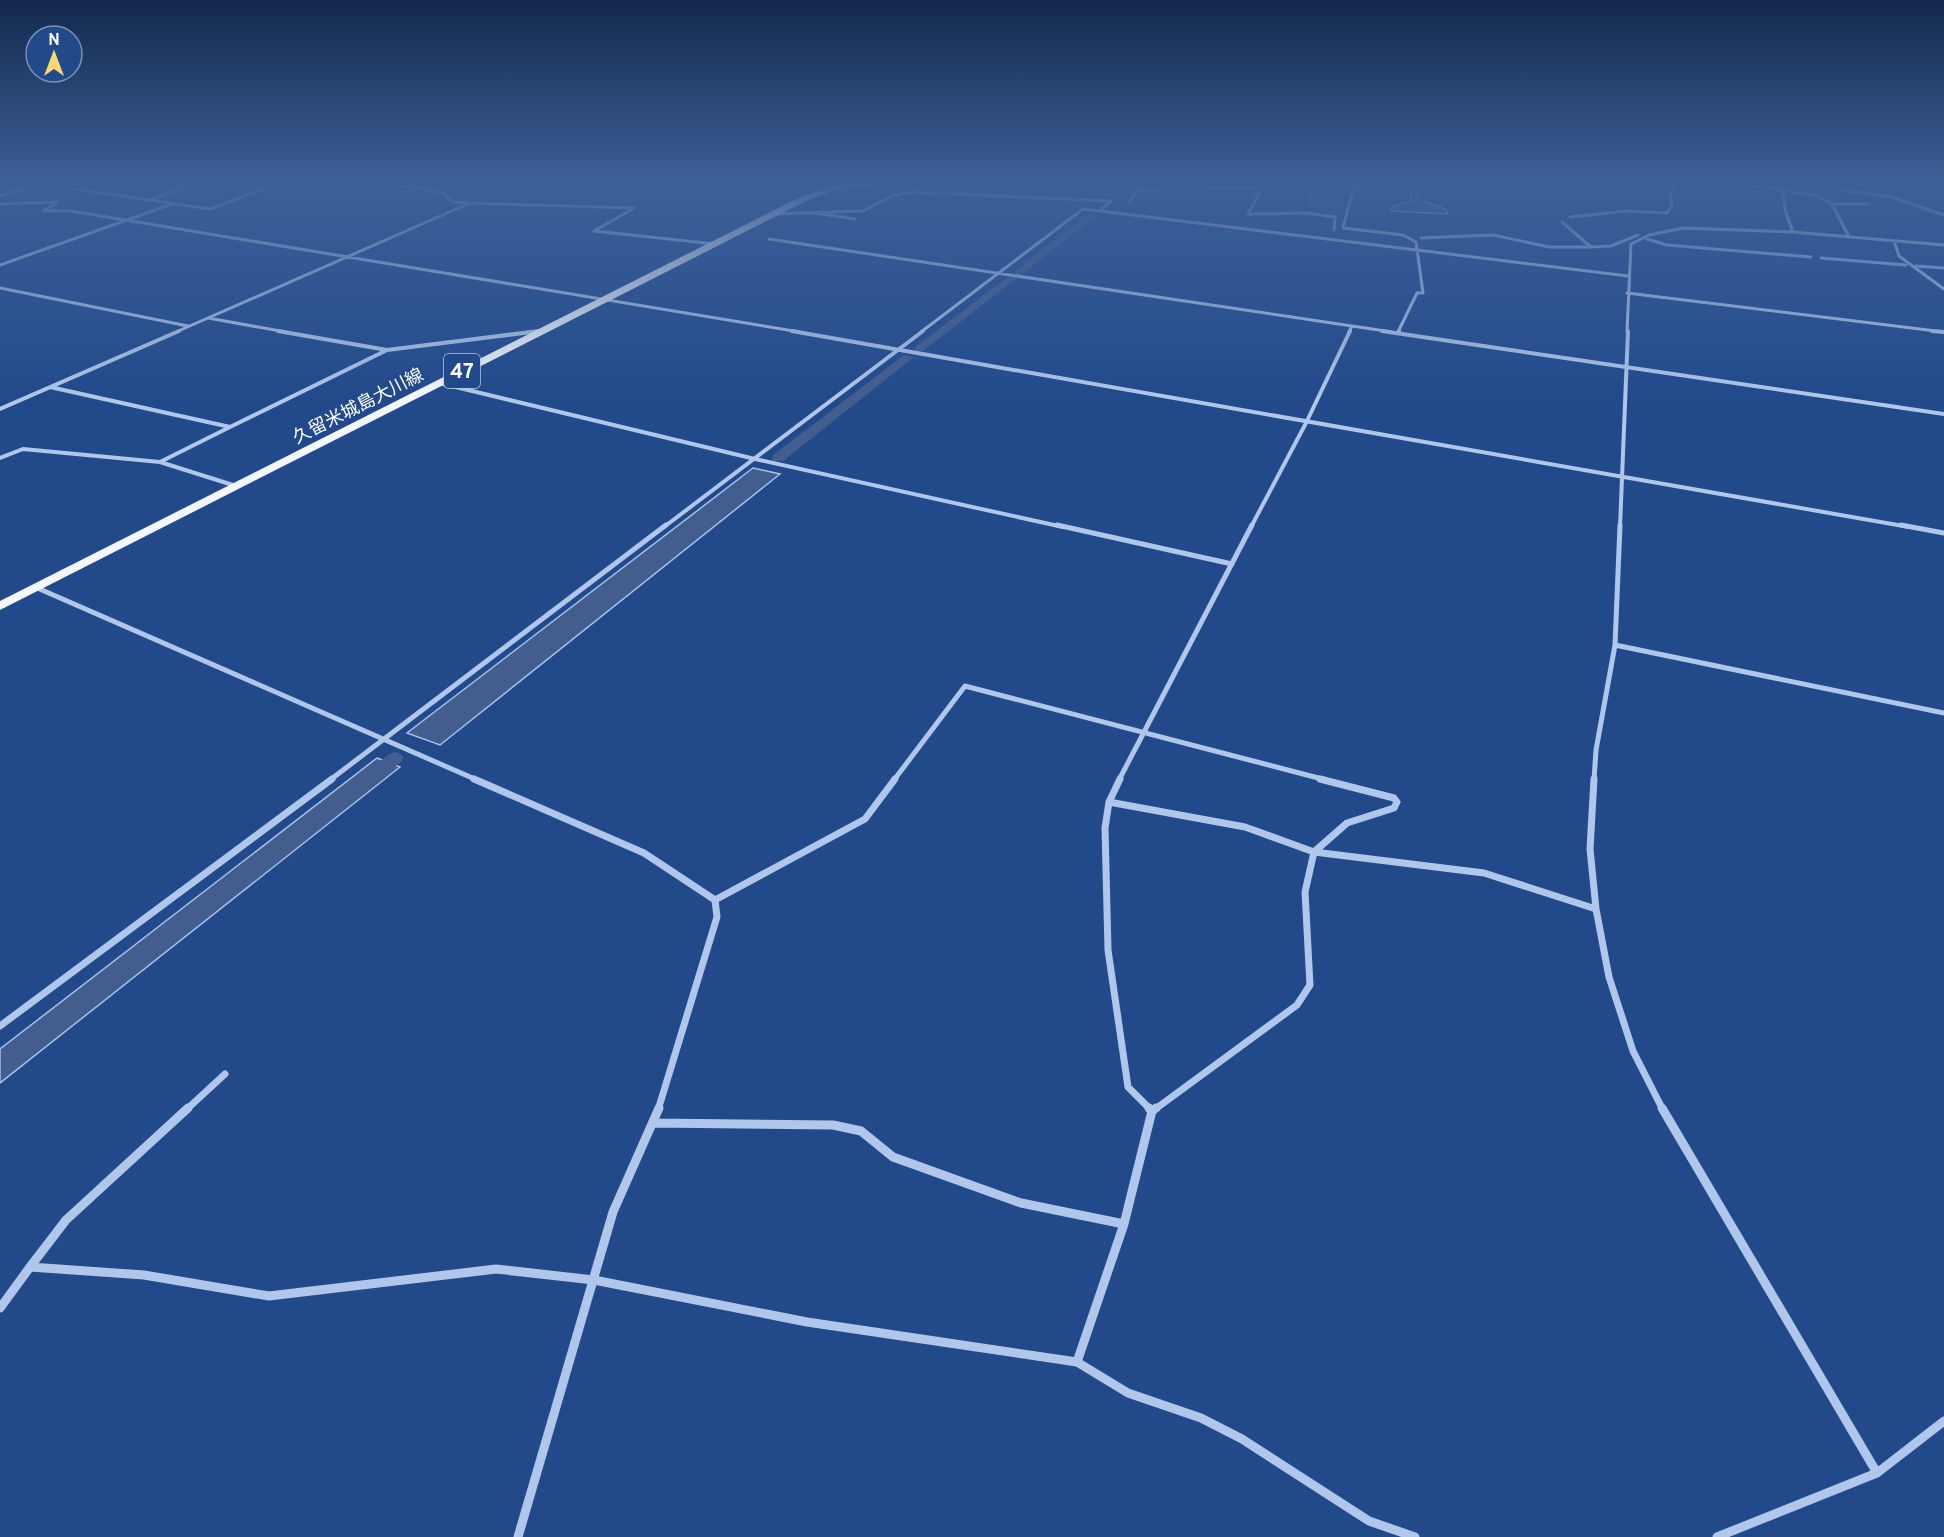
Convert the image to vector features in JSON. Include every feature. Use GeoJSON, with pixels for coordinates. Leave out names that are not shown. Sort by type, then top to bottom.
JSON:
{"type":"FeatureCollection","features":[{"type":"Feature","properties":{"kind":"main road","name":"久留米城島大川線"},"geometry":{"type":"LineString","coordinates":[[0,606],[539,331],[698,253]]}},
{"type":"Feature","properties":{"kind":"street"},"geometry":{"type":"LineString","coordinates":[[0,265],[35,253]]}},
{"type":"Feature","properties":{"kind":"street"},"geometry":{"type":"LineString","coordinates":[[337,253],[1944,533]]}},
{"type":"Feature","properties":{"kind":"street"},"geometry":{"type":"LineString","coordinates":[[0,409],[356,253]]}},
{"type":"Feature","properties":{"kind":"street"},"geometry":{"type":"LineString","coordinates":[[862,253],[1944,414]]}},
{"type":"Feature","properties":{"kind":"street"},"geometry":{"type":"LineString","coordinates":[[0,1026],[385,739],[1026,253]]}},
{"type":"Feature","properties":{"kind":"street"},"geometry":{"type":"LineString","coordinates":[[1398,333],[1418,292],[1423,293],[1418,253]]}},
{"type":"Feature","properties":{"kind":"street"},"geometry":{"type":"LineString","coordinates":[[1424,253],[1628,276]]}},
{"type":"Feature","properties":{"kind":"street"},"geometry":{"type":"LineString","coordinates":[[1631,253],[1627,293],[1615,645],[1596,750],[1590,849],[1596,909],[1609,977],[1633,1051],[1669,1120],[1877,1473]]}},
{"type":"Feature","properties":{"kind":"street"},"geometry":{"type":"LineString","coordinates":[[1898,253],[1899,256],[1944,289]]}},
{"type":"Feature","properties":{"kind":"street"},"geometry":{"type":"LineString","coordinates":[[0,288],[189,326]]}},
{"type":"Feature","properties":{"kind":"street"},"geometry":{"type":"LineString","coordinates":[[1627,293],[1944,332]]}},
{"type":"Feature","properties":{"kind":"street"},"geometry":{"type":"LineString","coordinates":[[207,318],[387,350],[539,331]]}},
{"type":"Feature","properties":{"kind":"street"},"geometry":{"type":"LineString","coordinates":[[1152,1111],[1128,1087],[1108,950],[1105,828],[1109,802],[1142,732],[1306,423],[1352,326]]}},
{"type":"Feature","properties":{"kind":"street"},"geometry":{"type":"LineString","coordinates":[[160,462],[387,350]]}},
{"type":"Feature","properties":{"kind":"street"},"geometry":{"type":"LineString","coordinates":[[439,383],[755,459],[1232,564]]}},
{"type":"Feature","properties":{"kind":"street"},"geometry":{"type":"LineString","coordinates":[[49,387],[230,427]]}},
{"type":"Feature","properties":{"kind":"street"},"geometry":{"type":"LineString","coordinates":[[0,458],[23,449],[160,462],[236,486]]}},
{"type":"Feature","properties":{"kind":"street"},"geometry":{"type":"LineString","coordinates":[[35,587],[644,853],[715,900],[717,917],[707,956],[654,1123],[613,1212],[535,1472],[518,1537]]}},
{"type":"Feature","properties":{"kind":"street"},"geometry":{"type":"LineString","coordinates":[[1615,645],[1944,713]]}},
{"type":"Feature","properties":{"kind":"street"},"geometry":{"type":"LineString","coordinates":[[715,900],[865,819],[965,686],[1394,798],[1397,802],[1394,808],[1347,823],[1314,852],[1305,892],[1310,985],[1297,1005],[1152,1111],[1124,1224],[1077,1362]]}},
{"type":"Feature","properties":{"kind":"street"},"geometry":{"type":"LineString","coordinates":[[1109,802],[1245,827],[1314,852],[1484,873],[1596,909]]}},
{"type":"Feature","properties":{"kind":"street"},"geometry":{"type":"LineString","coordinates":[[0,1308],[66,1220],[225,1074]]}},
{"type":"Feature","properties":{"kind":"street"},"geometry":{"type":"LineString","coordinates":[[654,1123],[833,1125],[861,1131],[892,1157],[1021,1203],[1124,1224]]}},
{"type":"Feature","properties":{"kind":"street"},"geometry":{"type":"LineString","coordinates":[[30,1267],[144,1275],[269,1296],[496,1269],[594,1280],[807,1322],[1077,1362],[1128,1393],[1202,1418],[1242,1438],[1369,1521],[1415,1537]]}},
{"type":"Feature","properties":{"kind":"street"},"geometry":{"type":"LineString","coordinates":[[1717,1537],[1877,1473],[1944,1421]]}},
{"type":"Feature","properties":{"kind":"shaded area"},"geometry":{"type":"Polygon","coordinates":[[[753,468],[780,474],[440,745],[407,733],[753,468]]]}},
{"type":"Feature","properties":{"kind":"shaded area"},"geometry":{"type":"Polygon","coordinates":[[[377,758],[400,767],[0,1083],[0,1049],[377,758]]]}},
{"type":"Feature","properties":{"kind":"waterway"},"geometry":{"type":"LineString","coordinates":[[1018,273],[1044,253]]}},
{"type":"Feature","properties":{"kind":"waterway"},"geometry":{"type":"LineString","coordinates":[[1760,253],[1811,257]]}},
{"type":"Feature","properties":{"kind":"waterway"},"geometry":{"type":"LineString","coordinates":[[1821,258],[1906,265]]}},
{"type":"Feature","properties":{"kind":"waterway"},"geometry":{"type":"LineString","coordinates":[[1916,266],[1944,268]]}},
{"type":"Feature","properties":{"kind":"waterway"},"geometry":{"type":"LineString","coordinates":[[919,349],[1012,278]]}},
{"type":"Feature","properties":{"kind":"waterway"},"geometry":{"type":"LineString","coordinates":[[778,458],[908,357]]}},
{"type":"Feature","properties":{"kind":"waterway"},"geometry":{"type":"LineString","coordinates":[[371,777],[395,758]]}}]}
